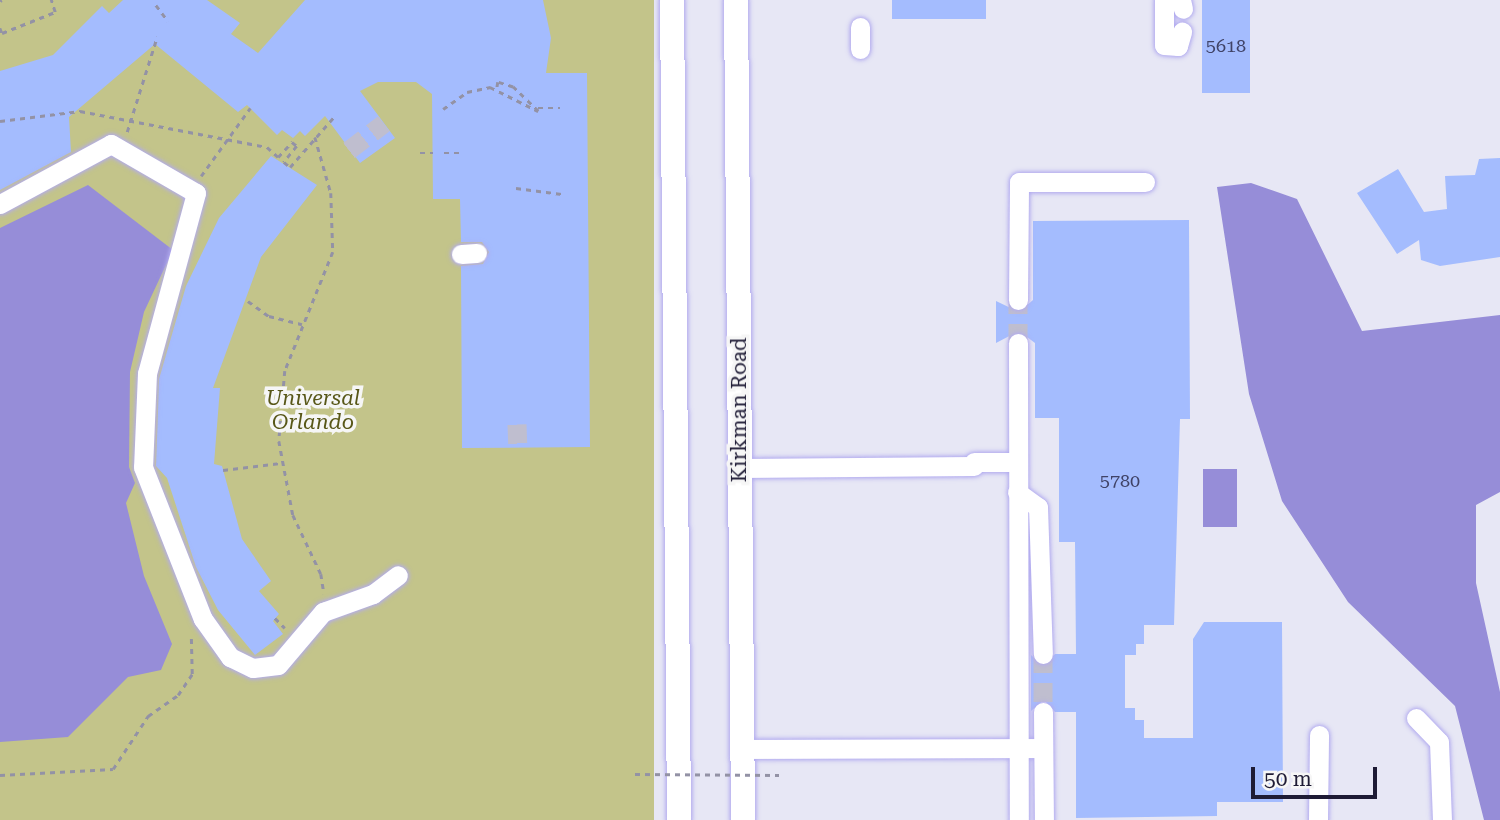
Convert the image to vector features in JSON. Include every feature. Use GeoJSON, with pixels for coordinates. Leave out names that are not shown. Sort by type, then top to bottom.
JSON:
{"type":"FeatureCollection","features":[{"type":"Feature","properties":{"kind":"main road"},"geometry":{"type":"LineString","coordinates":[[672,0],[679,820]]}},
{"type":"Feature","properties":{"kind":"main road","name":"Kirkman Road"},"geometry":{"type":"LineString","coordinates":[[736,0],[743,820]]}},
{"type":"Feature","properties":{"kind":"street"},"geometry":{"type":"LineString","coordinates":[[1164,0],[1164,45],[1178,46],[1182,32]]}},
{"type":"Feature","properties":{"kind":"street"},"geometry":{"type":"LineString","coordinates":[[860,27],[860,50]]}},
{"type":"Feature","properties":{"kind":"street"},"geometry":{"type":"LineString","coordinates":[[0,204],[111,144],[196,193],[147,373],[143,467],[203,619],[230,657],[266,668],[288,658],[323,612],[393,580]]}},
{"type":"Feature","properties":{"kind":"street"},"geometry":{"type":"LineString","coordinates":[[1018,300],[1019,182],[1145,182]]}},
{"type":"Feature","properties":{"kind":"street"},"geometry":{"type":"LineString","coordinates":[[1018,343],[1019,820]]}},
{"type":"Feature","properties":{"kind":"street"},"geometry":{"type":"LineString","coordinates":[[740,468],[1017,466]]}},
{"type":"Feature","properties":{"kind":"street"},"geometry":{"type":"LineString","coordinates":[[1017,492],[1038,507],[1043,654]]}},
{"type":"Feature","properties":{"kind":"street"},"geometry":{"type":"LineString","coordinates":[[1043,712],[1044,820]]}},
{"type":"Feature","properties":{"kind":"street"},"geometry":{"type":"LineString","coordinates":[[1416,718],[1438,742],[1442,820]]}},
{"type":"Feature","properties":{"kind":"street"},"geometry":{"type":"LineString","coordinates":[[1318,736],[1318,820]]}},
{"type":"Feature","properties":{"kind":"street"},"geometry":{"type":"LineString","coordinates":[[742,749],[1043,748]]}},
{"type":"Feature","properties":{"kind":"path"},"geometry":{"type":"LineString","coordinates":[[0,28],[2,33],[55,12],[51,0]]}},
{"type":"Feature","properties":{"kind":"path"},"geometry":{"type":"LineString","coordinates":[[156,5],[168,21]]}},
{"type":"Feature","properties":{"kind":"path"},"geometry":{"type":"LineString","coordinates":[[111,144],[126,135],[157,37]]}},
{"type":"Feature","properties":{"kind":"path"},"geometry":{"type":"LineString","coordinates":[[443,109],[474,89],[497,88],[498,82],[513,87],[538,107],[560,107]]}},
{"type":"Feature","properties":{"kind":"path"},"geometry":{"type":"LineString","coordinates":[[196,193],[224,141],[250,107]]}},
{"type":"Feature","properties":{"kind":"path"},"geometry":{"type":"LineString","coordinates":[[0,121],[16,124],[80,111],[224,141],[268,147],[278,157],[292,142],[297,146],[284,162],[290,167],[334,117]]}},
{"type":"Feature","properties":{"kind":"path"},"geometry":{"type":"LineString","coordinates":[[315,137],[331,193],[333,252],[302,324],[281,393],[281,463],[293,515],[321,574],[323,612]]}},
{"type":"Feature","properties":{"kind":"path"},"geometry":{"type":"LineString","coordinates":[[420,153],[433,153]]}},
{"type":"Feature","properties":{"kind":"path"},"geometry":{"type":"LineString","coordinates":[[444,153],[460,153]]}},
{"type":"Feature","properties":{"kind":"path"},"geometry":{"type":"LineString","coordinates":[[516,188],[562,194]]}},
{"type":"Feature","properties":{"kind":"path"},"geometry":{"type":"LineString","coordinates":[[248,300],[269,316],[302,324]]}},
{"type":"Feature","properties":{"kind":"path"},"geometry":{"type":"LineString","coordinates":[[223,470],[281,463]]}},
{"type":"Feature","properties":{"kind":"path"},"geometry":{"type":"LineString","coordinates":[[0,775],[113,769],[148,716],[178,695],[192,674],[191,634],[203,619]]}},
{"type":"Feature","properties":{"kind":"path"},"geometry":{"type":"LineString","coordinates":[[635,774],[779,775]]}},
{"type":"Feature","properties":{"kind":"green space","name":"Universal Orlando"},"geometry":{"type":"Polygon","coordinates":[[[0,0],[654,0],[654,820],[0,820],[0,0]]]}},
{"type":"Feature","properties":{"kind":"shaded area"},"geometry":{"type":"Polygon","coordinates":[[[1251,183],[1297,199],[1362,331],[1500,315],[1500,492],[1476,505],[1476,583],[1500,692],[1500,820],[1484,820],[1455,706],[1348,602],[1282,501],[1249,394],[1217,187],[1251,183]]]}},
{"type":"Feature","properties":{"kind":"shaded area"},"geometry":{"type":"Polygon","coordinates":[[[88,185],[173,250],[144,312],[130,372],[129,467],[135,483],[126,503],[144,576],[172,644],[161,670],[128,677],[68,737],[0,742],[0,228],[88,185]]]}},
{"type":"Feature","properties":{"kind":"shaded area"},"geometry":{"type":"Polygon","coordinates":[[[1203,469],[1237,469],[1237,527],[1203,527],[1203,469]]]}},
{"type":"Feature","properties":{"kind":"building"},"geometry":{"type":"Polygon","coordinates":[[[123,0],[207,0],[240,23],[231,34],[258,53],[305,0],[543,0],[551,38],[546,73],[587,73],[590,447],[462,448],[461,266],[483,264],[489,252],[482,242],[461,242],[460,199],[433,199],[432,94],[416,82],[378,82],[360,91],[395,138],[360,163],[325,116],[305,136],[300,131],[293,138],[282,130],[277,135],[247,105],[238,112],[155,44],[69,117],[71,152],[0,190],[0,71],[53,55],[102,6],[109,13],[123,0]]]}},
{"type":"Feature","properties":{"kind":"building"},"geometry":{"type":"Polygon","coordinates":[[[892,0],[986,0],[986,19],[892,19],[892,0]]]}},
{"type":"Feature","properties":{"kind":"building"},"geometry":{"type":"Polygon","coordinates":[[[1202,0],[1250,0],[1250,93],[1202,93],[1202,0]]]}},
{"type":"Feature","properties":{"kind":"building"},"geometry":{"type":"Polygon","coordinates":[[[271,156],[317,185],[261,257],[213,388],[220,388],[214,464],[222,466],[242,539],[271,581],[259,591],[279,614],[273,621],[283,634],[255,655],[218,610],[196,567],[167,478],[156,466],[159,379],[186,286],[219,218],[271,156]]]}},
{"type":"Feature","properties":{"kind":"building"},"geometry":{"type":"Polygon","coordinates":[[[1500,158],[1500,257],[1440,266],[1421,260],[1419,240],[1397,254],[1357,193],[1398,169],[1424,212],[1447,209],[1445,176],[1475,175],[1479,159],[1500,158]]]}},
{"type":"Feature","properties":{"kind":"building"},"geometry":{"type":"Polygon","coordinates":[[[1189,220],[1190,419],[1180,419],[1174,625],[1144,625],[1144,644],[1136,644],[1136,655],[1125,655],[1125,708],[1135,708],[1135,720],[1144,720],[1144,738],[1193,738],[1193,639],[1204,622],[1282,622],[1283,802],[1217,802],[1217,816],[1076,818],[1076,712],[1055,712],[1044,700],[1031,711],[1031,655],[1043,666],[1055,654],[1076,654],[1075,542],[1059,542],[1059,418],[1035,418],[1035,343],[1019,331],[996,343],[996,301],[1019,312],[1033,300],[1033,221],[1189,220]]]}},
{"type":"Feature","properties":{"kind":"tunnel"},"geometry":{"type":"LineString","coordinates":[[349,150],[384,123]]}},
{"type":"Feature","properties":{"kind":"tunnel"},"geometry":{"type":"LineString","coordinates":[[1018,300],[1018,343]]}},
{"type":"Feature","properties":{"kind":"tunnel"},"geometry":{"type":"LineString","coordinates":[[517,424],[518,450]]}},
{"type":"Feature","properties":{"kind":"tunnel"},"geometry":{"type":"LineString","coordinates":[[1043,654],[1043,712]]}}]}
